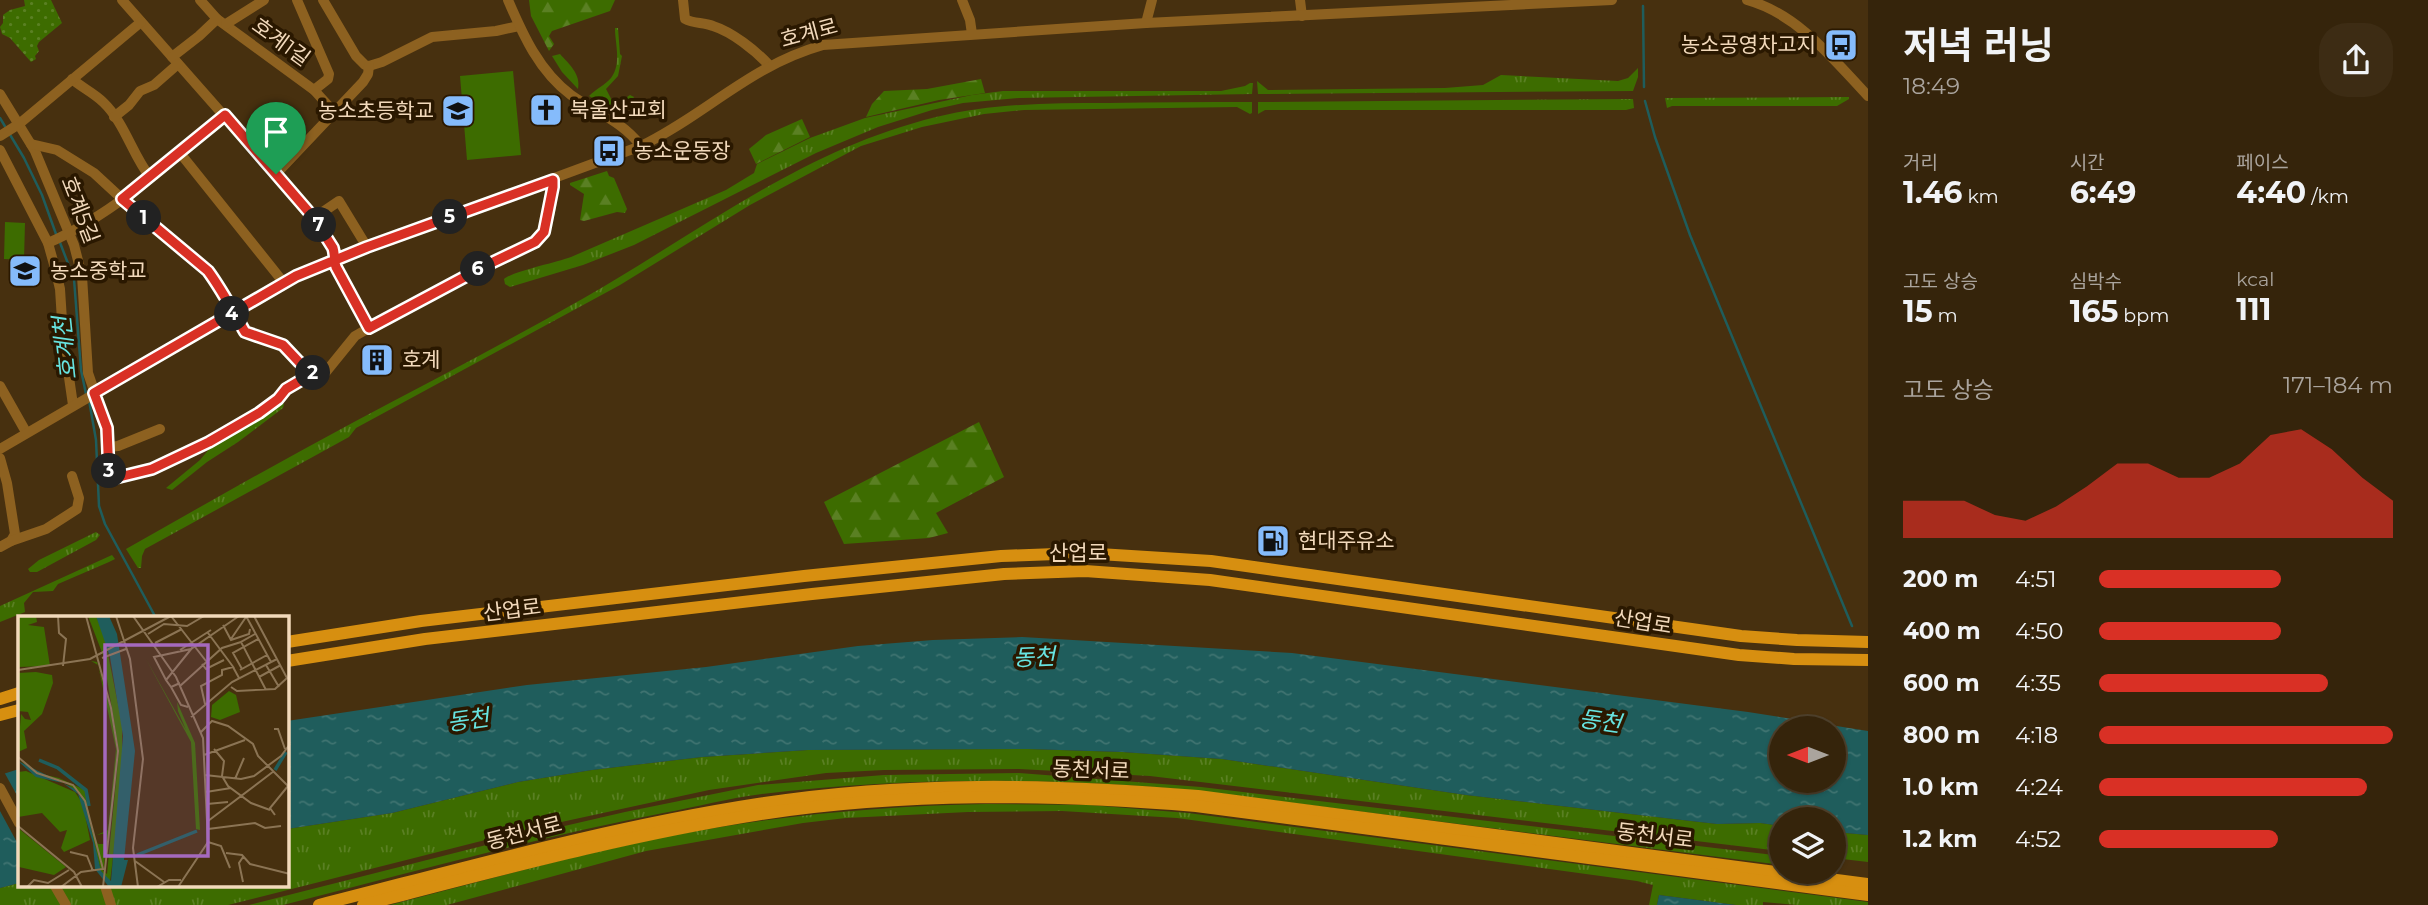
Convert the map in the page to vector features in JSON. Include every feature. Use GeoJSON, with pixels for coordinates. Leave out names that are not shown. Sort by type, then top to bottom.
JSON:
{"type":"FeatureCollection","features":[{"type":"Feature","properties":{"kind":"main road","name":"산업로"},"geometry":{"type":"LineString","coordinates":[[289,642],[421,621],[804,576],[988,557],[1083,553],[1225,562],[1741,636],[1868,642]]}},
{"type":"Feature","properties":{"kind":"main road","name":"산업로"},"geometry":{"type":"LineString","coordinates":[[289,661],[425,639],[813,594],[1004,574],[1084,571],[1210,579],[1739,654],[1794,659],[1868,660]]}},
{"type":"Feature","properties":{"kind":"main road","name":"동천서로"},"geometry":{"type":"LineString","coordinates":[[319,905],[555,844],[660,821],[787,800],[934,787],[1104,788],[1198,796],[1868,884]]}},
{"type":"Feature","properties":{"kind":"main road","name":"동천서로"},"geometry":{"type":"LineString","coordinates":[[363,905],[555,855],[661,831],[762,814],[842,804],[1017,796],[1103,798],[1196,806],[1868,895]]}},
{"type":"Feature","properties":{"kind":"street"},"geometry":{"type":"LineString","coordinates":[[122,0],[314,218],[333,248],[336,267],[369,328]]}},
{"type":"Feature","properties":{"kind":"street"},"geometry":{"type":"LineString","coordinates":[[114,117],[129,105],[140,91],[153,85],[200,36],[221,22],[200,0]]}},
{"type":"Feature","properties":{"kind":"street","name":"호계1길"},"geometry":{"type":"LineString","coordinates":[[264,0],[221,22],[314,90],[334,112]]}},
{"type":"Feature","properties":{"kind":"street","name":"호계1길"},"geometry":{"type":"LineString","coordinates":[[297,0],[329,74],[328,79],[314,90]]}},
{"type":"Feature","properties":{"kind":"street"},"geometry":{"type":"LineString","coordinates":[[323,0],[356,56],[365,65],[382,62],[432,37],[519,26]]}},
{"type":"Feature","properties":{"kind":"street"},"geometry":{"type":"LineString","coordinates":[[508,0],[529,45],[556,81],[580,101],[622,126],[641,146]]}},
{"type":"Feature","properties":{"kind":"street"},"geometry":{"type":"LineString","coordinates":[[683,0],[685,19],[692,23],[715,26],[748,47],[769,65]]}},
{"type":"Feature","properties":{"kind":"street"},"geometry":{"type":"LineString","coordinates":[[962,0],[972,34]]}},
{"type":"Feature","properties":{"kind":"street"},"geometry":{"type":"LineString","coordinates":[[1146,23],[1152,0]]}},
{"type":"Feature","properties":{"kind":"street"},"geometry":{"type":"LineString","coordinates":[[1300,0],[1302,16]]}},
{"type":"Feature","properties":{"kind":"street"},"geometry":{"type":"LineString","coordinates":[[1402,0],[1403,12]]}},
{"type":"Feature","properties":{"kind":"street","name":"호계로"},"geometry":{"type":"LineString","coordinates":[[76,403],[284,283],[367,247],[641,146],[679,125],[769,65],[823,45],[1146,23],[1612,0]]}},
{"type":"Feature","properties":{"kind":"street"},"geometry":{"type":"LineString","coordinates":[[1747,0],[1770,9],[1797,26],[1868,96]]}},
{"type":"Feature","properties":{"kind":"street"},"geometry":{"type":"LineString","coordinates":[[0,136],[19,124],[141,22]]}},
{"type":"Feature","properties":{"kind":"street"},"geometry":{"type":"LineString","coordinates":[[276,174],[363,82],[369,65]]}},
{"type":"Feature","properties":{"kind":"street"},"geometry":{"type":"LineString","coordinates":[[72,79],[103,102],[150,177]]}},
{"type":"Feature","properties":{"kind":"street","name":"호계5길"},"geometry":{"type":"LineString","coordinates":[[0,94],[31,144],[70,233],[82,276],[88,373],[104,420],[111,479],[152,469],[243,423],[270,406],[286,389],[315,372]]}},
{"type":"Feature","properties":{"kind":"street"},"geometry":{"type":"LineString","coordinates":[[50,242],[70,233],[122,199],[225,115]]}},
{"type":"Feature","properties":{"kind":"street"},"geometry":{"type":"LineString","coordinates":[[31,144],[57,149],[94,173],[208,271],[247,334],[261,336],[283,345],[299,362],[321,374],[355,336],[540,238],[551,201],[553,180]]}},
{"type":"Feature","properties":{"kind":"street"},"geometry":{"type":"LineString","coordinates":[[0,150],[50,242],[60,289],[63,336],[76,403],[0,449]]}},
{"type":"Feature","properties":{"kind":"street"},"geometry":{"type":"LineString","coordinates":[[180,153],[284,283]]}},
{"type":"Feature","properties":{"kind":"street"},"geometry":{"type":"LineString","coordinates":[[314,218],[339,201],[367,247]]}},
{"type":"Feature","properties":{"kind":"street"},"geometry":{"type":"LineString","coordinates":[[0,386],[26,432]]}},
{"type":"Feature","properties":{"kind":"street"},"geometry":{"type":"LineString","coordinates":[[109,447],[160,429]]}},
{"type":"Feature","properties":{"kind":"street"},"geometry":{"type":"LineString","coordinates":[[0,458],[15,534],[11,541]]}},
{"type":"Feature","properties":{"kind":"street"},"geometry":{"type":"LineString","coordinates":[[0,547],[46,528],[77,509],[79,498],[72,476]]}},
{"type":"Feature","properties":{"kind":"street"},"geometry":{"type":"LineString","coordinates":[[0,788],[18,820]]}},
{"type":"Feature","properties":{"kind":"street"},"geometry":{"type":"LineString","coordinates":[[56,888],[66,905]]}},
{"type":"Feature","properties":{"kind":"street"},"geometry":{"type":"LineString","coordinates":[[106,888],[111,905]]}},
{"type":"Feature","properties":{"kind":"green space"},"geometry":{"type":"Polygon","coordinates":[[[24,0],[51,0],[62,23],[39,42],[36,59],[31,62],[10,38],[2,34],[0,27],[3,15],[25,6],[24,0]]]}},
{"type":"Feature","properties":{"kind":"green space"},"geometry":{"type":"Polygon","coordinates":[[[529,0],[615,0],[610,11],[552,31],[549,36],[554,44],[549,51],[531,16],[529,0]]]}},
{"type":"Feature","properties":{"kind":"green space"},"geometry":{"type":"Polygon","coordinates":[[[615,28],[618,28],[622,56],[618,76],[606,89],[617,110],[630,95],[634,97],[624,116],[589,96],[609,80],[616,67],[615,28]]]}},
{"type":"Feature","properties":{"kind":"green space"},"geometry":{"type":"Polygon","coordinates":[[[560,54],[576,74],[578,89],[552,56],[560,54]]]}},
{"type":"Feature","properties":{"kind":"green space"},"geometry":{"type":"Polygon","coordinates":[[[1638,68],[1633,91],[1258,94],[1257,81],[1268,90],[1445,88],[1483,85],[1501,75],[1618,81],[1628,78],[1638,68]]]}},
{"type":"Feature","properties":{"kind":"green space"},"geometry":{"type":"Polygon","coordinates":[[[513,71],[521,155],[467,160],[460,76],[513,71]]]}},
{"type":"Feature","properties":{"kind":"green space"},"geometry":{"type":"Polygon","coordinates":[[[981,79],[985,93],[939,100],[866,117],[872,104],[884,91],[927,89],[981,79]]]}},
{"type":"Feature","properties":{"kind":"green space"},"geometry":{"type":"Polygon","coordinates":[[[1253,83],[1252,94],[1019,98],[963,103],[932,110],[878,127],[816,153],[634,245],[583,265],[510,287],[505,284],[504,279],[509,276],[571,257],[726,190],[754,173],[757,164],[810,138],[865,118],[1003,91],[1221,91],[1253,83]]]}},
{"type":"Feature","properties":{"kind":"green space"},"geometry":{"type":"Polygon","coordinates":[[[1849,97],[1837,106],[1667,108],[1665,98],[1849,97]]]}},
{"type":"Feature","properties":{"kind":"green space"},"geometry":{"type":"Polygon","coordinates":[[[1633,99],[1634,108],[1626,110],[1265,110],[1258,114],[1258,102],[1633,99]]]}},
{"type":"Feature","properties":{"kind":"green space"},"geometry":{"type":"Polygon","coordinates":[[[1252,102],[1250,114],[1237,107],[1024,110],[984,114],[922,127],[861,146],[750,205],[620,285],[356,428],[349,437],[145,549],[141,568],[138,568],[126,549],[555,314],[754,195],[841,150],[936,117],[1000,106],[1252,102]]]}},
{"type":"Feature","properties":{"kind":"green space"},"geometry":{"type":"Polygon","coordinates":[[[802,119],[810,137],[756,164],[749,149],[766,135],[802,119]]]}},
{"type":"Feature","properties":{"kind":"green space"},"geometry":{"type":"Polygon","coordinates":[[[607,171],[609,176],[614,178],[627,209],[625,213],[617,212],[580,220],[584,194],[570,183],[607,171]]]}},
{"type":"Feature","properties":{"kind":"green space"},"geometry":{"type":"Polygon","coordinates":[[[5,222],[25,223],[24,260],[4,259],[5,222]]]}},
{"type":"Feature","properties":{"kind":"green space"},"geometry":{"type":"Polygon","coordinates":[[[280,402],[284,404],[283,408],[238,442],[172,490],[166,488],[200,460],[210,448],[209,445],[280,402]]]}},
{"type":"Feature","properties":{"kind":"green space"},"geometry":{"type":"Polygon","coordinates":[[[979,422],[1004,477],[936,513],[948,533],[929,538],[844,544],[824,502],[979,422]]]}},
{"type":"Feature","properties":{"kind":"green space"},"geometry":{"type":"Polygon","coordinates":[[[96,532],[100,535],[96,540],[37,572],[30,572],[28,569],[39,560],[96,532]]]}},
{"type":"Feature","properties":{"kind":"green space"},"geometry":{"type":"Polygon","coordinates":[[[112,555],[115,559],[58,584],[53,591],[33,592],[24,603],[25,612],[0,622],[0,606],[112,555]]]}},
{"type":"Feature","properties":{"kind":"green space"},"geometry":{"type":"Polygon","coordinates":[[[1028,749],[1222,759],[1466,795],[1717,824],[1769,824],[1769,850],[1150,776],[1019,769],[884,770],[826,773],[709,790],[529,829],[228,905],[0,905],[0,888],[18,883],[18,888],[289,888],[289,829],[392,813],[518,782],[702,757],[808,750],[1028,749]]]}},
{"type":"Feature","properties":{"kind":"green space"},"geometry":{"type":"Polygon","coordinates":[[[1019,773],[1201,787],[1769,854],[1769,863],[1200,791],[1036,781],[926,782],[817,788],[737,798],[567,833],[283,905],[249,905],[625,812],[758,785],[884,775],[1019,773]]]}},
{"type":"Feature","properties":{"kind":"green space"},"geometry":{"type":"Polygon","coordinates":[[[986,804],[1089,805],[1188,813],[1868,902],[1868,905],[1763,902],[1763,905],[1736,905],[1659,895],[1657,905],[1649,905],[1653,885],[1637,881],[1177,818],[1062,811],[968,812],[846,818],[803,823],[646,851],[447,905],[390,905],[534,867],[718,827],[833,813],[986,804]]]}},
{"type":"Feature","properties":{"kind":"green space"},"geometry":{"type":"Polygon","coordinates":[[[1846,833],[1868,835],[1868,862],[1846,859],[1846,833]]]}},
{"type":"Feature","properties":{"kind":"water","name":"동천"},"geometry":{"type":"Polygon","coordinates":[[[1022,637],[1292,653],[1748,712],[1773,716],[1769,716],[1769,793],[1846,793],[1846,728],[1868,731],[1868,835],[1846,833],[1846,807],[1769,807],[1769,824],[1717,824],[1466,795],[1222,759],[1028,749],[808,750],[702,757],[518,782],[392,813],[289,829],[289,721],[527,685],[706,667],[858,646],[1022,637]]]}},
{"type":"Feature","properties":{"kind":"water"},"geometry":{"type":"Polygon","coordinates":[[[18,769],[18,883],[0,888],[0,775],[18,769]]]}},
{"type":"Feature","properties":{"kind":"water"},"geometry":{"type":"Polygon","coordinates":[[[1659,895],[1736,905],[1657,905],[1659,895]]]}},
{"type":"Feature","properties":{"kind":"pier"},"geometry":{"type":"Polygon","coordinates":[[[3,770],[18,797],[18,844],[0,811],[0,771],[3,770]]]}},
{"type":"Feature","properties":{"kind":"waterway"},"geometry":{"type":"LineString","coordinates":[[1643,6],[1644,87]]}},
{"type":"Feature","properties":{"kind":"waterway"},"geometry":{"type":"LineString","coordinates":[[1645,101],[1690,235],[1852,626]]}},
{"type":"Feature","properties":{"kind":"waterway","name":"호계천"},"geometry":{"type":"LineString","coordinates":[[0,118],[42,195],[56,234]]}},
{"type":"Feature","properties":{"kind":"waterway","name":"호계천"},"geometry":{"type":"LineString","coordinates":[[59,240],[74,279],[81,370],[86,394]]}},
{"type":"Feature","properties":{"kind":"waterway","name":"호계천"},"geometry":{"type":"LineString","coordinates":[[89,400],[96,440],[99,506],[105,524],[155,616]]}},
{"type":"Feature","properties":{"kind":"place","name":"농소공영차고지"},"geometry":{"type":"Point","coordinates":[1841,45]}},
{"type":"Feature","properties":{"kind":"place","name":"북울산교회"},"geometry":{"type":"Point","coordinates":[546,110]}},
{"type":"Feature","properties":{"kind":"place","name":"농소초등학교"},"geometry":{"type":"Point","coordinates":[458,111]}},
{"type":"Feature","properties":{"kind":"place","name":"농소운동장"},"geometry":{"type":"Point","coordinates":[609,151]}},
{"type":"Feature","properties":{"kind":"place","name":"농소중학교"},"geometry":{"type":"Point","coordinates":[25,271]}},
{"type":"Feature","properties":{"kind":"place","name":"호계"},"geometry":{"type":"Point","coordinates":[377,360]}},
{"type":"Feature","properties":{"kind":"place","name":"현대주유소"},"geometry":{"type":"Point","coordinates":[1273,541]}},
{"type":"Feature","properties":{"kind":"route"},"geometry":{"type":"LineString","coordinates":[[276,174],[225,115],[122,199],[208,271],[219,285],[234,312],[245,332],[247,334],[261,336],[283,345],[299,362],[315,372],[286,389],[270,406],[209,442],[152,469],[111,479],[107,428],[94,393],[234,312],[284,283],[314,268],[334,260],[367,247],[553,180],[553,187],[544,232],[535,242],[369,328],[336,267],[334,260],[333,248],[314,218],[276,174]]}}]}
